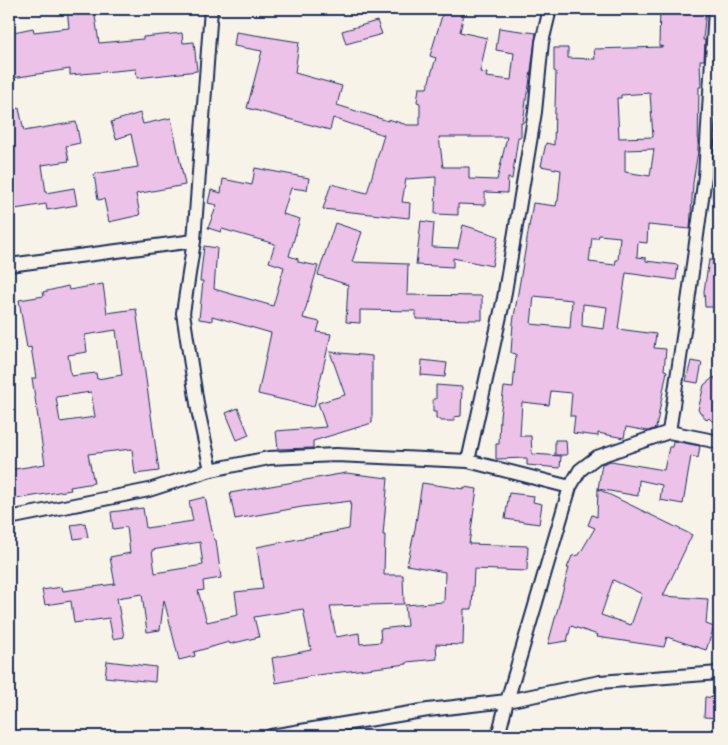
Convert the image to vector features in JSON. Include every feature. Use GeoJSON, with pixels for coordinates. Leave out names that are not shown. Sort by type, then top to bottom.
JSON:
{"type":"FeatureCollection","features":[{"type":"Feature","properties":{"kind":"street"},"geometry":{"type":"LineString","coordinates":[[211,9],[194,241],[183,313],[198,410],[211,470]]}},
{"type":"Feature","properties":{"kind":"street"},"geometry":{"type":"LineString","coordinates":[[468,461],[504,298],[535,112],[542,42],[550,9]]}},
{"type":"Feature","properties":{"kind":"street"},"geometry":{"type":"LineString","coordinates":[[669,432],[705,176],[715,9]]}},
{"type":"Feature","properties":{"kind":"street"},"geometry":{"type":"LineString","coordinates":[[9,265],[194,241]]}},
{"type":"Feature","properties":{"kind":"street"},"geometry":{"type":"LineString","coordinates":[[498,736],[570,487],[580,470],[597,457],[669,432],[719,442]]}},
{"type":"Feature","properties":{"kind":"street"},"geometry":{"type":"LineString","coordinates":[[9,518],[149,490],[211,470],[269,458],[336,455],[468,461],[570,487]]}},
{"type":"Feature","properties":{"kind":"street"},"geometry":{"type":"LineString","coordinates":[[271,736],[428,710],[507,701],[600,682],[719,674]]}},
{"type":"Feature","properties":{"kind":"building"},"geometry":{"type":"Polygon","coordinates":[[[67,9],[94,9],[99,43],[182,33],[183,43],[194,42],[197,71],[137,78],[136,69],[70,75],[70,69],[12,78],[9,60],[9,33],[33,28],[34,32],[69,28],[67,9]]]}},
{"type":"Feature","properties":{"kind":"building"},"geometry":{"type":"Polygon","coordinates":[[[444,9],[465,9],[460,32],[487,38],[480,72],[487,73],[486,77],[511,80],[514,53],[496,50],[499,28],[536,33],[523,123],[521,123],[521,137],[518,137],[512,179],[508,178],[507,193],[485,192],[485,205],[458,204],[458,215],[435,214],[436,177],[406,179],[402,202],[410,203],[409,218],[323,209],[331,184],[367,193],[384,135],[333,118],[330,130],[247,108],[262,51],[234,46],[236,32],[299,42],[295,73],[342,86],[337,105],[407,125],[420,125],[420,103],[417,102],[419,88],[427,88],[436,58],[430,56],[444,9]],[[439,137],[443,167],[469,167],[469,179],[497,180],[507,137],[439,137]]]}},
{"type":"Feature","properties":{"kind":"building"},"geometry":{"type":"Polygon","coordinates":[[[660,9],[706,9],[703,40],[705,40],[704,60],[700,60],[701,87],[699,87],[698,151],[693,183],[690,229],[648,225],[647,243],[638,242],[637,257],[646,258],[646,261],[678,265],[676,280],[626,273],[618,329],[656,334],[654,348],[666,349],[664,370],[667,371],[656,428],[648,431],[626,427],[624,438],[598,433],[598,436],[573,433],[575,416],[570,416],[572,393],[551,391],[549,405],[522,402],[520,436],[531,436],[532,454],[561,456],[560,468],[527,465],[527,458],[496,459],[496,444],[499,444],[504,387],[513,388],[516,354],[511,353],[513,323],[533,203],[556,206],[558,201],[561,170],[541,166],[546,143],[554,145],[556,72],[554,71],[554,48],[568,48],[568,58],[595,59],[594,49],[664,47],[659,46],[660,9]],[[650,93],[621,95],[621,98],[617,98],[619,138],[653,137],[650,93]],[[654,149],[625,150],[625,172],[650,176],[654,149]],[[599,235],[598,238],[592,238],[589,262],[615,265],[616,260],[618,260],[620,237],[599,235]],[[534,296],[531,324],[570,328],[572,300],[534,296]],[[583,304],[582,326],[604,329],[607,307],[583,304]]]}},
{"type":"Feature","properties":{"kind":"building"},"geometry":{"type":"Polygon","coordinates":[[[377,21],[382,34],[346,44],[342,31],[377,21]]]}},
{"type":"Feature","properties":{"kind":"building"},"geometry":{"type":"Polygon","coordinates":[[[19,108],[24,131],[76,122],[80,143],[66,146],[69,161],[42,165],[46,193],[74,188],[77,205],[47,210],[46,204],[9,210],[9,110],[19,108]]]}},
{"type":"Feature","properties":{"kind":"building"},"geometry":{"type":"Polygon","coordinates":[[[140,113],[143,124],[171,118],[185,185],[136,194],[140,215],[109,222],[104,199],[98,200],[94,174],[138,167],[131,134],[116,139],[111,122],[140,113]]]}},
{"type":"Feature","properties":{"kind":"building"},"geometry":{"type":"Polygon","coordinates":[[[716,129],[719,130],[719,152],[715,152],[716,129]]]}},
{"type":"Feature","properties":{"kind":"building"},"geometry":{"type":"Polygon","coordinates":[[[255,168],[309,178],[307,190],[291,188],[283,214],[300,219],[289,256],[298,259],[298,262],[318,266],[303,318],[320,322],[317,332],[331,334],[314,407],[258,394],[271,333],[212,316],[212,321],[199,319],[203,281],[200,281],[204,246],[217,248],[214,289],[273,306],[284,267],[269,262],[275,244],[222,229],[221,232],[208,228],[217,205],[208,203],[211,190],[221,193],[223,179],[252,185],[255,168]]]}},
{"type":"Feature","properties":{"kind":"building"},"geometry":{"type":"Polygon","coordinates":[[[421,221],[434,223],[432,247],[458,248],[463,225],[498,236],[492,266],[453,258],[453,267],[416,265],[421,221]]]}},
{"type":"Feature","properties":{"kind":"building"},"geometry":{"type":"Polygon","coordinates":[[[335,223],[362,232],[352,262],[408,264],[407,295],[482,296],[482,320],[416,319],[416,311],[360,310],[360,323],[346,322],[348,285],[318,275],[335,223]]]}},
{"type":"Feature","properties":{"kind":"building"},"geometry":{"type":"Polygon","coordinates":[[[709,260],[715,260],[716,279],[719,280],[719,293],[716,293],[716,307],[705,307],[704,291],[709,260]]]}},
{"type":"Feature","properties":{"kind":"building"},"geometry":{"type":"Polygon","coordinates":[[[103,284],[107,313],[136,309],[159,471],[135,474],[132,449],[88,454],[94,483],[70,487],[71,490],[9,500],[9,470],[45,464],[32,378],[36,378],[31,347],[27,348],[19,300],[44,296],[43,292],[68,286],[69,290],[103,284]],[[116,330],[85,335],[87,352],[68,355],[71,376],[96,373],[97,379],[122,375],[116,330]],[[91,392],[56,397],[60,422],[95,417],[91,392]]]}},
{"type":"Feature","properties":{"kind":"building"},"geometry":{"type":"Polygon","coordinates":[[[330,352],[372,356],[372,423],[313,441],[313,448],[278,449],[276,431],[326,427],[318,403],[345,395],[330,352]]]}},
{"type":"Feature","properties":{"kind":"building"},"geometry":{"type":"Polygon","coordinates":[[[422,360],[447,363],[445,377],[421,375],[422,360]]]}},
{"type":"Feature","properties":{"kind":"building"},"geometry":{"type":"Polygon","coordinates":[[[691,361],[702,363],[698,383],[686,381],[691,361]]]}},
{"type":"Feature","properties":{"kind":"building"},"geometry":{"type":"Polygon","coordinates":[[[714,377],[719,385],[719,428],[709,418],[707,420],[698,410],[704,385],[714,377]]]}},
{"type":"Feature","properties":{"kind":"building"},"geometry":{"type":"Polygon","coordinates":[[[436,385],[462,387],[461,416],[454,417],[454,421],[440,421],[440,419],[436,419],[436,412],[433,412],[433,399],[436,399],[436,385]]]}},
{"type":"Feature","properties":{"kind":"building"},"geometry":{"type":"Polygon","coordinates":[[[238,408],[249,435],[237,440],[226,413],[238,408]]]}},
{"type":"Feature","properties":{"kind":"building"},"geometry":{"type":"Polygon","coordinates":[[[555,440],[566,440],[567,455],[555,455],[555,440]]]}},
{"type":"Feature","properties":{"kind":"building"},"geometry":{"type":"Polygon","coordinates":[[[673,441],[700,446],[698,458],[691,456],[683,504],[660,500],[662,485],[639,480],[638,496],[598,489],[602,464],[611,461],[664,470],[669,447],[672,447],[673,441]]]}},
{"type":"Feature","properties":{"kind":"building"},"geometry":{"type":"Polygon","coordinates":[[[346,473],[388,478],[383,535],[385,535],[384,575],[403,575],[404,604],[330,606],[336,637],[359,633],[360,644],[381,642],[380,629],[407,626],[405,605],[444,602],[445,572],[407,565],[422,483],[477,489],[469,544],[528,546],[527,571],[474,569],[472,609],[464,609],[463,645],[436,644],[437,659],[317,675],[276,683],[272,658],[311,650],[303,609],[254,617],[259,637],[230,644],[229,642],[194,652],[195,656],[179,660],[164,600],[160,630],[147,632],[142,594],[117,598],[124,637],[113,639],[109,618],[74,623],[71,601],[45,605],[42,590],[62,587],[63,591],[115,584],[110,557],[130,553],[127,527],[113,529],[111,512],[143,508],[146,528],[193,521],[189,501],[205,497],[214,540],[216,540],[221,578],[203,581],[204,590],[198,591],[207,622],[238,615],[235,592],[263,589],[257,547],[349,529],[351,501],[302,507],[235,519],[230,493],[346,473]],[[200,542],[152,550],[155,573],[203,565],[200,542]]]}},
{"type":"Feature","properties":{"kind":"building"},"geometry":{"type":"Polygon","coordinates":[[[598,489],[692,535],[663,596],[708,599],[706,624],[714,627],[706,650],[667,637],[664,647],[597,637],[598,635],[571,626],[567,641],[548,644],[569,568],[567,568],[572,556],[579,555],[595,528],[588,525],[592,515],[597,517],[598,489]],[[613,580],[601,615],[631,625],[642,594],[613,580]]]}},
{"type":"Feature","properties":{"kind":"building"},"geometry":{"type":"Polygon","coordinates":[[[509,493],[534,496],[533,502],[542,504],[539,524],[505,519],[509,493]]]}},
{"type":"Feature","properties":{"kind":"building"},"geometry":{"type":"Polygon","coordinates":[[[85,523],[88,537],[74,539],[71,525],[85,523]]]}},
{"type":"Feature","properties":{"kind":"building"},"geometry":{"type":"Polygon","coordinates":[[[107,661],[156,667],[155,682],[105,677],[107,661]]]}},
{"type":"Feature","properties":{"kind":"building"},"geometry":{"type":"Polygon","coordinates":[[[705,697],[719,698],[719,718],[704,717],[705,697]]]}}]}
